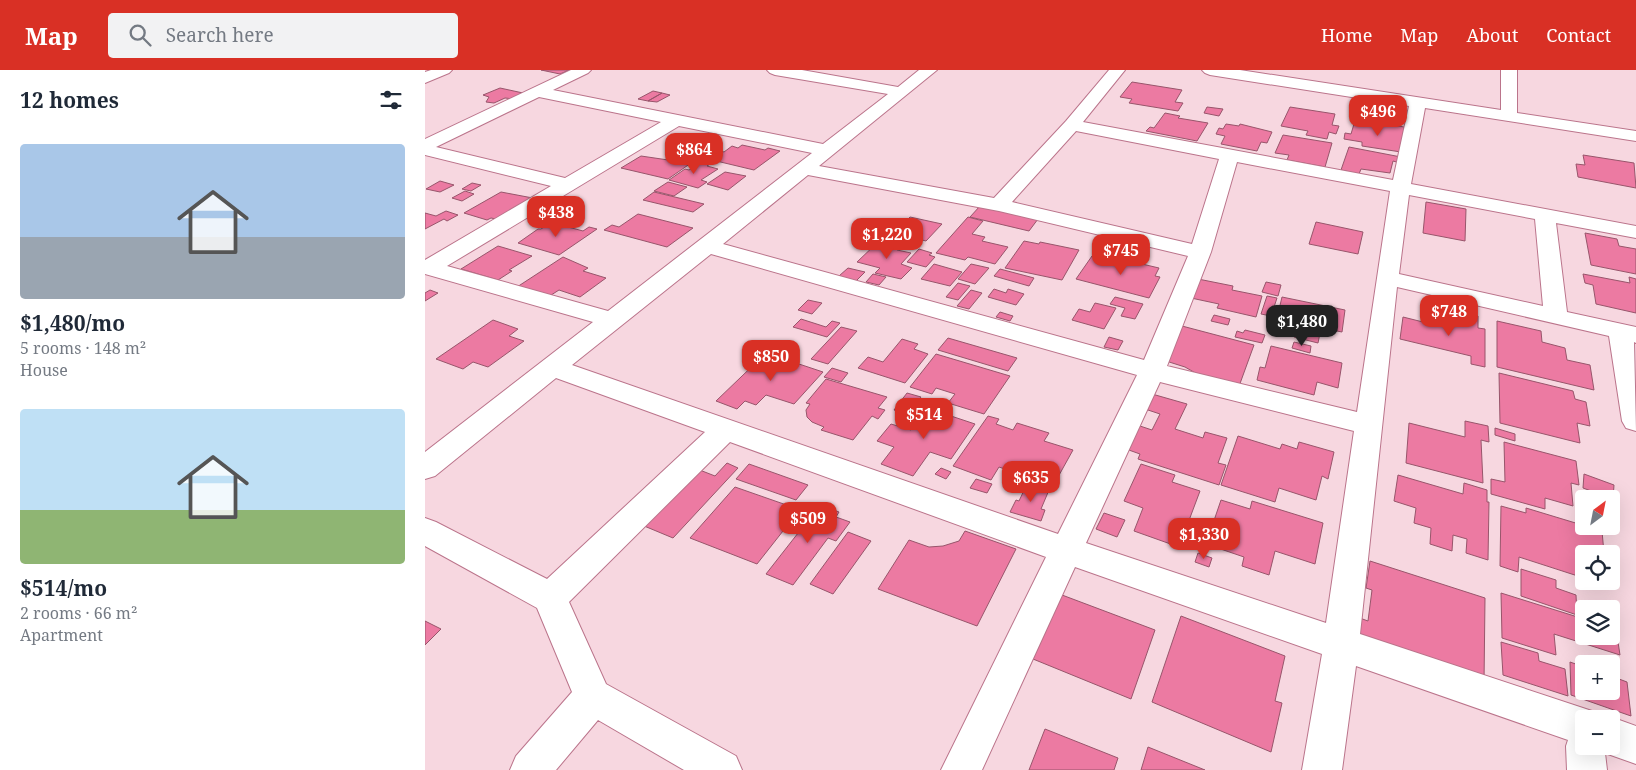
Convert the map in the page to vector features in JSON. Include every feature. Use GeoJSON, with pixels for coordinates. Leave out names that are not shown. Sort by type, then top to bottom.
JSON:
{"type":"FeatureCollection","features":[{"type":"Feature","properties":{"kind":"street"},"geometry":{"type":"LineString","coordinates":[[425,78],[443,70]]}},
{"type":"Feature","properties":{"kind":"street"},"geometry":{"type":"LineString","coordinates":[[425,146],[583,70]]}},
{"type":"Feature","properties":{"kind":"street"},"geometry":{"type":"LineString","coordinates":[[775,70],[902,92]]}},
{"type":"Feature","properties":{"kind":"street"},"geometry":{"type":"LineString","coordinates":[[425,468],[829,151],[929,70]]}},
{"type":"Feature","properties":{"kind":"street"},"geometry":{"type":"LineString","coordinates":[[999,205],[1072,125],[1117,70]]}},
{"type":"Feature","properties":{"kind":"street"},"geometry":{"type":"LineString","coordinates":[[1210,70],[1636,136]]}},
{"type":"Feature","properties":{"kind":"street"},"geometry":{"type":"LineString","coordinates":[[1333,88],[1339,70]]}},
{"type":"Feature","properties":{"kind":"street"},"geometry":{"type":"LineString","coordinates":[[1509,70],[1509,116]]}},
{"type":"Feature","properties":{"kind":"street"},"geometry":{"type":"LineString","coordinates":[[538,92],[829,151]]}},
{"type":"Feature","properties":{"kind":"street"},"geometry":{"type":"LineString","coordinates":[[1321,770],[1341,645],[1387,278],[1401,186],[1418,102]]}},
{"type":"Feature","properties":{"kind":"street"},"geometry":{"type":"LineString","coordinates":[[427,267],[675,121]]}},
{"type":"Feature","properties":{"kind":"street"},"geometry":{"type":"LineString","coordinates":[[1072,125],[1229,157],[1401,186],[1636,232]]}},
{"type":"Feature","properties":{"kind":"street"},"geometry":{"type":"LineString","coordinates":[[425,150],[569,185]]}},
{"type":"Feature","properties":{"kind":"street"},"geometry":{"type":"LineString","coordinates":[[961,770],[1152,371],[1200,252],[1229,157]]}},
{"type":"Feature","properties":{"kind":"street"},"geometry":{"type":"LineString","coordinates":[[805,168],[999,205],[1200,252]]}},
{"type":"Feature","properties":{"kind":"street"},"geometry":{"type":"LineString","coordinates":[[1545,214],[1556,317]]}},
{"type":"Feature","properties":{"kind":"street"},"geometry":{"type":"LineString","coordinates":[[707,246],[1152,371],[1369,425]]}},
{"type":"Feature","properties":{"kind":"street"},"geometry":{"type":"LineString","coordinates":[[427,267],[613,320]]}},
{"type":"Feature","properties":{"kind":"street"},"geometry":{"type":"LineString","coordinates":[[1387,278],[1628,333],[1636,421]]}},
{"type":"Feature","properties":{"kind":"street"},"geometry":{"type":"LineString","coordinates":[[553,368],[1575,729]]}},
{"type":"Feature","properties":{"kind":"street"},"geometry":{"type":"LineString","coordinates":[[550,598],[726,429]]}},
{"type":"Feature","properties":{"kind":"street"},"geometry":{"type":"LineString","coordinates":[[425,531],[550,598],[593,697],[722,770]]}},
{"type":"Feature","properties":{"kind":"street"},"geometry":{"type":"LineString","coordinates":[[530,770],[593,697]]}},
{"type":"Feature","properties":{"kind":"street"},"geometry":{"type":"LineString","coordinates":[[1620,741],[1636,744]]}},
{"type":"Feature","properties":{"kind":"street"},"geometry":{"type":"LineString","coordinates":[[1587,770],[1588,755]]}},
{"type":"Feature","properties":{"kind":"building"},"geometry":{"type":"Polygon","coordinates":[[[541,70],[569,70],[560,74],[541,70]]]}},
{"type":"Feature","properties":{"kind":"building"},"geometry":{"type":"Polygon","coordinates":[[[1132,82],[1182,90],[1175,102],[1183,103],[1178,111],[1129,103],[1132,99],[1120,97],[1132,82]]]}},
{"type":"Feature","properties":{"kind":"building"},"geometry":{"type":"Polygon","coordinates":[[[500,88],[523,93],[514,99],[505,98],[494,103],[486,102],[489,97],[483,95],[500,88]]]}},
{"type":"Feature","properties":{"kind":"building"},"geometry":{"type":"Polygon","coordinates":[[[653,91],[662,93],[648,101],[638,99],[653,91]]]}},
{"type":"Feature","properties":{"kind":"building"},"geometry":{"type":"Polygon","coordinates":[[[662,93],[670,95],[657,102],[648,101],[662,93]]]}},
{"type":"Feature","properties":{"kind":"building"},"geometry":{"type":"Polygon","coordinates":[[[1207,107],[1223,109],[1219,116],[1204,113],[1207,107]]]}},
{"type":"Feature","properties":{"kind":"building"},"geometry":{"type":"Polygon","coordinates":[[[1290,107],[1335,114],[1332,125],[1339,126],[1336,134],[1329,132],[1327,139],[1306,135],[1308,131],[1281,126],[1290,107]]]}},
{"type":"Feature","properties":{"kind":"building"},"geometry":{"type":"Polygon","coordinates":[[[1165,113],[1180,116],[1178,118],[1208,123],[1197,141],[1146,131],[1150,127],[1154,128],[1165,113]]]}},
{"type":"Feature","properties":{"kind":"building"},"geometry":{"type":"Polygon","coordinates":[[[1382,123],[1404,127],[1401,152],[1362,146],[1362,142],[1344,139],[1345,133],[1351,134],[1354,124],[1382,128],[1382,123]]]}},
{"type":"Feature","properties":{"kind":"building"},"geometry":{"type":"Polygon","coordinates":[[[1226,124],[1239,126],[1240,124],[1272,132],[1267,143],[1261,142],[1257,151],[1221,144],[1225,136],[1216,134],[1219,128],[1223,129],[1226,124]]]}},
{"type":"Feature","properties":{"kind":"building"},"geometry":{"type":"Polygon","coordinates":[[[1283,135],[1332,143],[1325,167],[1287,160],[1289,155],[1275,153],[1283,135]]]}},
{"type":"Feature","properties":{"kind":"building"},"geometry":{"type":"Polygon","coordinates":[[[742,145],[780,151],[754,170],[708,159],[732,146],[738,148],[742,145]]]}},
{"type":"Feature","properties":{"kind":"building"},"geometry":{"type":"Polygon","coordinates":[[[1349,147],[1401,157],[1400,163],[1393,161],[1390,173],[1361,169],[1359,174],[1341,170],[1349,147]]]}},
{"type":"Feature","properties":{"kind":"building"},"geometry":{"type":"Polygon","coordinates":[[[1583,155],[1634,163],[1636,188],[1578,177],[1576,164],[1585,165],[1583,155]]]}},
{"type":"Feature","properties":{"kind":"building"},"geometry":{"type":"Polygon","coordinates":[[[641,156],[675,161],[679,158],[694,161],[668,179],[621,168],[641,156]]]}},
{"type":"Feature","properties":{"kind":"building"},"geometry":{"type":"Polygon","coordinates":[[[702,162],[710,164],[707,166],[718,169],[701,180],[707,182],[698,188],[669,180],[685,169],[689,170],[702,162]]]}},
{"type":"Feature","properties":{"kind":"building"},"geometry":{"type":"Polygon","coordinates":[[[725,172],[746,176],[728,190],[707,184],[725,172]]]}},
{"type":"Feature","properties":{"kind":"building"},"geometry":{"type":"Polygon","coordinates":[[[440,181],[454,185],[440,192],[426,189],[440,181]]]}},
{"type":"Feature","properties":{"kind":"building"},"geometry":{"type":"Polygon","coordinates":[[[668,182],[687,187],[674,196],[654,191],[668,182]]]}},
{"type":"Feature","properties":{"kind":"building"},"geometry":{"type":"Polygon","coordinates":[[[472,183],[481,185],[471,191],[462,189],[472,183]]]}},
{"type":"Feature","properties":{"kind":"building"},"geometry":{"type":"Polygon","coordinates":[[[465,191],[474,194],[462,201],[452,198],[465,191]]]}},
{"type":"Feature","properties":{"kind":"building"},"geometry":{"type":"Polygon","coordinates":[[[501,192],[538,199],[501,220],[491,218],[487,220],[464,213],[501,192]]]}},
{"type":"Feature","properties":{"kind":"building"},"geometry":{"type":"Polygon","coordinates":[[[654,192],[704,204],[693,212],[643,200],[654,192]]]}},
{"type":"Feature","properties":{"kind":"building"},"geometry":{"type":"Polygon","coordinates":[[[1426,202],[1466,209],[1465,241],[1423,233],[1426,202]]]}},
{"type":"Feature","properties":{"kind":"building"},"geometry":{"type":"Polygon","coordinates":[[[980,206],[1038,219],[1029,231],[970,217],[980,206]]]}},
{"type":"Feature","properties":{"kind":"building"},"geometry":{"type":"Polygon","coordinates":[[[446,211],[458,215],[447,221],[444,219],[425,229],[425,213],[436,216],[446,211]]]}},
{"type":"Feature","properties":{"kind":"building"},"geometry":{"type":"Polygon","coordinates":[[[638,214],[693,228],[667,247],[604,230],[612,225],[619,227],[638,214]]]}},
{"type":"Feature","properties":{"kind":"building"},"geometry":{"type":"Polygon","coordinates":[[[910,217],[942,224],[926,241],[894,233],[910,217]]]}},
{"type":"Feature","properties":{"kind":"building"},"geometry":{"type":"Polygon","coordinates":[[[968,217],[983,221],[972,234],[985,237],[982,241],[1008,247],[995,264],[968,257],[965,260],[936,253],[968,217]]]}},
{"type":"Feature","properties":{"kind":"building"},"geometry":{"type":"Polygon","coordinates":[[[1316,222],[1363,232],[1358,254],[1309,244],[1316,222]]]}},
{"type":"Feature","properties":{"kind":"building"},"geometry":{"type":"Polygon","coordinates":[[[557,224],[583,231],[589,227],[597,229],[559,255],[518,243],[538,229],[547,225],[553,227],[557,224]]]}},
{"type":"Feature","properties":{"kind":"building"},"geometry":{"type":"Polygon","coordinates":[[[1585,233],[1617,239],[1619,246],[1636,249],[1636,274],[1591,265],[1585,233]]]}},
{"type":"Feature","properties":{"kind":"building"},"geometry":{"type":"Polygon","coordinates":[[[1024,241],[1039,244],[1040,242],[1079,250],[1062,280],[1005,268],[1024,241]]]}},
{"type":"Feature","properties":{"kind":"building"},"geometry":{"type":"Polygon","coordinates":[[[878,242],[900,247],[897,250],[911,253],[901,264],[912,268],[901,279],[875,273],[880,268],[857,262],[878,242]]]}},
{"type":"Feature","properties":{"kind":"building"},"geometry":{"type":"Polygon","coordinates":[[[498,246],[532,256],[509,270],[512,271],[498,280],[461,269],[498,246]]]}},
{"type":"Feature","properties":{"kind":"building"},"geometry":{"type":"Polygon","coordinates":[[[919,249],[932,253],[929,255],[935,257],[926,267],[907,262],[919,249]]]}},
{"type":"Feature","properties":{"kind":"building"},"geometry":{"type":"Polygon","coordinates":[[[1092,256],[1123,263],[1125,260],[1159,268],[1155,276],[1160,277],[1149,298],[1076,279],[1092,256]]]}},
{"type":"Feature","properties":{"kind":"building"},"geometry":{"type":"Polygon","coordinates":[[[563,257],[588,268],[583,271],[606,278],[580,297],[559,290],[548,297],[517,287],[563,257]]]}},
{"type":"Feature","properties":{"kind":"building"},"geometry":{"type":"Polygon","coordinates":[[[934,264],[962,272],[950,286],[921,279],[934,264]]]}},
{"type":"Feature","properties":{"kind":"building"},"geometry":{"type":"Polygon","coordinates":[[[971,264],[989,268],[975,284],[958,279],[971,264]]]}},
{"type":"Feature","properties":{"kind":"building"},"geometry":{"type":"Polygon","coordinates":[[[848,268],[865,272],[856,281],[839,276],[848,268]]]}},
{"type":"Feature","properties":{"kind":"building"},"geometry":{"type":"Polygon","coordinates":[[[1000,269],[1034,278],[1029,286],[994,276],[1000,269]]]}},
{"type":"Feature","properties":{"kind":"building"},"geometry":{"type":"Polygon","coordinates":[[[873,274],[886,277],[879,285],[866,282],[873,274]]]}},
{"type":"Feature","properties":{"kind":"building"},"geometry":{"type":"Polygon","coordinates":[[[1583,274],[1630,283],[1629,277],[1636,279],[1636,313],[1596,304],[1593,285],[1585,283],[1583,274]]]}},
{"type":"Feature","properties":{"kind":"building"},"geometry":{"type":"Polygon","coordinates":[[[1198,279],[1233,286],[1232,290],[1262,296],[1256,317],[1217,308],[1219,304],[1191,298],[1198,279]]]}},
{"type":"Feature","properties":{"kind":"building"},"geometry":{"type":"Polygon","coordinates":[[[1266,282],[1281,285],[1278,296],[1262,292],[1266,282]]]}},
{"type":"Feature","properties":{"kind":"building"},"geometry":{"type":"Polygon","coordinates":[[[958,283],[970,286],[958,300],[946,297],[958,283]]]}},
{"type":"Feature","properties":{"kind":"building"},"geometry":{"type":"Polygon","coordinates":[[[994,289],[1006,293],[1008,289],[1024,294],[1016,305],[988,297],[994,289]]]}},
{"type":"Feature","properties":{"kind":"building"},"geometry":{"type":"Polygon","coordinates":[[[430,290],[438,293],[425,301],[425,293],[430,290]]]}},
{"type":"Feature","properties":{"kind":"building"},"geometry":{"type":"Polygon","coordinates":[[[971,290],[982,293],[969,309],[957,306],[971,290]]]}},
{"type":"Feature","properties":{"kind":"building"},"geometry":{"type":"Polygon","coordinates":[[[1267,296],[1277,298],[1271,316],[1261,314],[1267,296]]]}},
{"type":"Feature","properties":{"kind":"building"},"geometry":{"type":"Polygon","coordinates":[[[1115,297],[1143,304],[1135,319],[1121,316],[1125,308],[1110,304],[1115,297]]]}},
{"type":"Feature","properties":{"kind":"building"},"geometry":{"type":"Polygon","coordinates":[[[1282,297],[1345,310],[1342,332],[1321,328],[1318,343],[1294,337],[1295,330],[1282,327],[1284,320],[1277,318],[1282,297]]]}},
{"type":"Feature","properties":{"kind":"building"},"geometry":{"type":"Polygon","coordinates":[[[808,300],[822,303],[812,314],[798,310],[808,300]]]}},
{"type":"Feature","properties":{"kind":"building"},"geometry":{"type":"Polygon","coordinates":[[[1095,303],[1116,308],[1104,329],[1072,320],[1079,309],[1090,312],[1095,303]]]}},
{"type":"Feature","properties":{"kind":"building"},"geometry":{"type":"Polygon","coordinates":[[[1000,312],[1013,316],[1010,321],[996,317],[1000,312]]]}},
{"type":"Feature","properties":{"kind":"building"},"geometry":{"type":"Polygon","coordinates":[[[1464,313],[1478,316],[1478,328],[1485,329],[1485,367],[1471,364],[1471,356],[1400,339],[1403,317],[1439,326],[1440,319],[1463,324],[1464,313]]]}},
{"type":"Feature","properties":{"kind":"building"},"geometry":{"type":"Polygon","coordinates":[[[1214,315],[1230,319],[1228,325],[1211,321],[1214,315]]]}},
{"type":"Feature","properties":{"kind":"building"},"geometry":{"type":"Polygon","coordinates":[[[801,319],[826,327],[832,321],[840,323],[827,337],[793,327],[801,319]]]}},
{"type":"Feature","properties":{"kind":"building"},"geometry":{"type":"Polygon","coordinates":[[[493,320],[518,329],[509,336],[524,341],[488,367],[473,362],[463,369],[436,359],[493,320]]]}},
{"type":"Feature","properties":{"kind":"building"},"geometry":{"type":"Polygon","coordinates":[[[1497,321],[1541,331],[1542,342],[1565,348],[1567,360],[1590,365],[1594,390],[1497,367],[1497,321]]]}},
{"type":"Feature","properties":{"kind":"building"},"geometry":{"type":"Polygon","coordinates":[[[1182,326],[1254,345],[1238,389],[1166,361],[1182,326]]]}},
{"type":"Feature","properties":{"kind":"building"},"geometry":{"type":"Polygon","coordinates":[[[841,327],[857,331],[828,364],[811,359],[841,327]]]}},
{"type":"Feature","properties":{"kind":"building"},"geometry":{"type":"Polygon","coordinates":[[[1245,330],[1265,335],[1262,343],[1235,337],[1237,331],[1243,333],[1245,330]]]}},
{"type":"Feature","properties":{"kind":"building"},"geometry":{"type":"Polygon","coordinates":[[[1109,337],[1123,341],[1118,350],[1104,347],[1109,337]]]}},
{"type":"Feature","properties":{"kind":"building"},"geometry":{"type":"Polygon","coordinates":[[[948,338],[1017,358],[1008,371],[938,350],[948,338]]]}},
{"type":"Feature","properties":{"kind":"building"},"geometry":{"type":"Polygon","coordinates":[[[902,339],[918,344],[914,349],[928,354],[905,383],[858,368],[868,357],[883,362],[902,339]]]}},
{"type":"Feature","properties":{"kind":"building"},"geometry":{"type":"Polygon","coordinates":[[[1294,342],[1311,346],[1310,353],[1292,348],[1294,342]]]}},
{"type":"Feature","properties":{"kind":"building"},"geometry":{"type":"Polygon","coordinates":[[[1271,346],[1342,363],[1338,388],[1317,382],[1314,395],[1257,380],[1260,367],[1265,368],[1271,346]]]}},
{"type":"Feature","properties":{"kind":"building"},"geometry":{"type":"Polygon","coordinates":[[[766,353],[823,372],[794,404],[766,395],[756,405],[745,401],[737,409],[716,401],[766,353]]]}},
{"type":"Feature","properties":{"kind":"building"},"geometry":{"type":"Polygon","coordinates":[[[936,354],[1010,376],[984,414],[948,403],[955,394],[936,388],[932,394],[910,387],[936,354]]]}},
{"type":"Feature","properties":{"kind":"building"},"geometry":{"type":"Polygon","coordinates":[[[832,368],[848,373],[841,382],[824,377],[832,368]]]}},
{"type":"Feature","properties":{"kind":"building"},"geometry":{"type":"Polygon","coordinates":[[[1499,373],[1573,391],[1575,399],[1586,402],[1590,426],[1577,423],[1580,443],[1500,423],[1499,373]]]}},
{"type":"Feature","properties":{"kind":"building"},"geometry":{"type":"Polygon","coordinates":[[[826,379],[887,397],[878,408],[885,410],[878,419],[872,416],[853,440],[821,430],[824,427],[812,422],[807,417],[806,410],[810,404],[806,403],[826,379]]]}},
{"type":"Feature","properties":{"kind":"building"},"geometry":{"type":"Polygon","coordinates":[[[907,393],[921,397],[907,414],[894,410],[907,393]]]}},
{"type":"Feature","properties":{"kind":"building"},"geometry":{"type":"Polygon","coordinates":[[[1152,394],[1187,404],[1175,429],[1203,438],[1205,432],[1227,438],[1218,463],[1226,465],[1219,485],[1138,459],[1140,454],[1126,449],[1137,425],[1152,430],[1160,414],[1145,409],[1152,394]]]}},
{"type":"Feature","properties":{"kind":"building"},"geometry":{"type":"Polygon","coordinates":[[[927,408],[975,424],[951,459],[930,452],[913,476],[881,464],[894,447],[877,441],[891,424],[911,430],[927,408]]]}},
{"type":"Feature","properties":{"kind":"building"},"geometry":{"type":"Polygon","coordinates":[[[988,416],[999,419],[996,424],[1013,430],[1017,423],[1049,433],[1044,441],[1073,450],[1053,486],[999,467],[991,480],[953,466],[988,416]]]}},
{"type":"Feature","properties":{"kind":"building"},"geometry":{"type":"Polygon","coordinates":[[[1465,421],[1488,426],[1489,442],[1481,440],[1483,483],[1406,463],[1409,423],[1465,437],[1465,421]]]}},
{"type":"Feature","properties":{"kind":"building"},"geometry":{"type":"Polygon","coordinates":[[[1495,428],[1515,434],[1515,441],[1495,435],[1495,428]]]}},
{"type":"Feature","properties":{"kind":"building"},"geometry":{"type":"Polygon","coordinates":[[[1238,436],[1280,449],[1282,444],[1297,449],[1299,442],[1334,452],[1328,479],[1322,476],[1316,500],[1279,488],[1275,502],[1221,485],[1238,436]]]}},
{"type":"Feature","properties":{"kind":"building"},"geometry":{"type":"Polygon","coordinates":[[[1504,442],[1576,461],[1579,485],[1571,483],[1573,506],[1545,498],[1545,509],[1491,494],[1491,479],[1505,482],[1504,442]]]}},
{"type":"Feature","properties":{"kind":"building"},"geometry":{"type":"Polygon","coordinates":[[[727,463],[738,468],[673,538],[637,523],[692,467],[715,476],[727,463]]]}},
{"type":"Feature","properties":{"kind":"building"},"geometry":{"type":"Polygon","coordinates":[[[749,464],[808,485],[796,500],[736,479],[749,464]]]}},
{"type":"Feature","properties":{"kind":"building"},"geometry":{"type":"Polygon","coordinates":[[[1141,464],[1175,475],[1172,482],[1200,491],[1179,547],[1134,531],[1143,508],[1124,501],[1141,464]]]}},
{"type":"Feature","properties":{"kind":"building"},"geometry":{"type":"Polygon","coordinates":[[[941,468],[951,472],[946,479],[935,474],[941,468]]]}},
{"type":"Feature","properties":{"kind":"building"},"geometry":{"type":"Polygon","coordinates":[[[1584,474],[1614,485],[1614,490],[1588,490],[1583,488],[1584,474]]]}},
{"type":"Feature","properties":{"kind":"building"},"geometry":{"type":"Polygon","coordinates":[[[1398,475],[1463,494],[1464,483],[1487,490],[1487,502],[1489,502],[1488,560],[1466,553],[1467,539],[1453,535],[1452,551],[1430,544],[1431,528],[1414,523],[1416,508],[1394,501],[1398,475]]]}},
{"type":"Feature","properties":{"kind":"building"},"geometry":{"type":"Polygon","coordinates":[[[976,479],[992,484],[987,493],[970,488],[976,479]]]}},
{"type":"Feature","properties":{"kind":"building"},"geometry":{"type":"Polygon","coordinates":[[[1027,484],[1049,490],[1041,509],[1045,510],[1041,521],[1010,512],[1016,500],[1019,501],[1027,484]]]}},
{"type":"Feature","properties":{"kind":"building"},"geometry":{"type":"Polygon","coordinates":[[[735,487],[798,509],[794,514],[802,517],[789,533],[783,531],[757,564],[690,538],[735,487]]]}},
{"type":"Feature","properties":{"kind":"building"},"geometry":{"type":"Polygon","coordinates":[[[1221,500],[1250,509],[1252,501],[1323,523],[1315,564],[1275,551],[1269,575],[1242,566],[1244,557],[1206,544],[1221,500]]]}},
{"type":"Feature","properties":{"kind":"building"},"geometry":{"type":"Polygon","coordinates":[[[820,505],[839,512],[836,517],[850,522],[836,541],[828,538],[793,585],[766,574],[820,505]]]}},
{"type":"Feature","properties":{"kind":"building"},"geometry":{"type":"Polygon","coordinates":[[[1501,506],[1526,513],[1526,508],[1575,523],[1575,535],[1602,535],[1603,545],[1575,545],[1575,575],[1519,557],[1518,572],[1500,566],[1501,506]]]}},
{"type":"Feature","properties":{"kind":"building"},"geometry":{"type":"Polygon","coordinates":[[[1104,513],[1125,520],[1117,537],[1096,529],[1104,513]]]}},
{"type":"Feature","properties":{"kind":"building"},"geometry":{"type":"Polygon","coordinates":[[[965,531],[1016,549],[977,626],[878,589],[909,540],[929,547],[943,546],[959,541],[965,531]]]}},
{"type":"Feature","properties":{"kind":"building"},"geometry":{"type":"Polygon","coordinates":[[[848,532],[871,541],[833,594],[810,584],[848,532]]]}},
{"type":"Feature","properties":{"kind":"building"},"geometry":{"type":"Polygon","coordinates":[[[1198,553],[1212,558],[1209,567],[1195,562],[1198,553]]]}},
{"type":"Feature","properties":{"kind":"building"},"geometry":{"type":"Polygon","coordinates":[[[1370,561],[1485,598],[1484,683],[1354,638],[1357,617],[1368,621],[1372,590],[1366,588],[1370,561]]]}},
{"type":"Feature","properties":{"kind":"building"},"geometry":{"type":"Polygon","coordinates":[[[1521,569],[1556,580],[1556,588],[1576,595],[1575,614],[1521,596],[1521,569]]]}},
{"type":"Feature","properties":{"kind":"building"},"geometry":{"type":"Polygon","coordinates":[[[1501,593],[1575,616],[1575,641],[1554,634],[1556,655],[1502,638],[1501,593]]]}},
{"type":"Feature","properties":{"kind":"building"},"geometry":{"type":"Polygon","coordinates":[[[1062,595],[1155,630],[1131,699],[1033,659],[1062,595]]]}},
{"type":"Feature","properties":{"kind":"building"},"geometry":{"type":"Polygon","coordinates":[[[1181,616],[1285,656],[1275,701],[1282,703],[1271,752],[1152,702],[1181,616]]]}},
{"type":"Feature","properties":{"kind":"building"},"geometry":{"type":"Polygon","coordinates":[[[425,621],[441,629],[425,645],[425,621]]]}},
{"type":"Feature","properties":{"kind":"building"},"geometry":{"type":"Polygon","coordinates":[[[1501,642],[1538,653],[1539,661],[1565,669],[1568,696],[1503,675],[1501,642]]]}},
{"type":"Feature","properties":{"kind":"building"},"geometry":{"type":"Polygon","coordinates":[[[1589,645],[1618,645],[1620,655],[1589,645]]]}},
{"type":"Feature","properties":{"kind":"building"},"geometry":{"type":"Polygon","coordinates":[[[1570,662],[1575,664],[1575,696],[1571,695],[1570,662]]]}},
{"type":"Feature","properties":{"kind":"building"},"geometry":{"type":"Polygon","coordinates":[[[1620,679],[1627,682],[1631,716],[1620,712],[1620,710],[1614,710],[1585,700],[1620,700],[1620,679]]]}},
{"type":"Feature","properties":{"kind":"building"},"geometry":{"type":"Polygon","coordinates":[[[1045,729],[1118,758],[1114,770],[1029,770],[1045,729]]]}},
{"type":"Feature","properties":{"kind":"building"},"geometry":{"type":"Polygon","coordinates":[[[1148,747],[1205,770],[1141,770],[1148,747]]]}}]}
